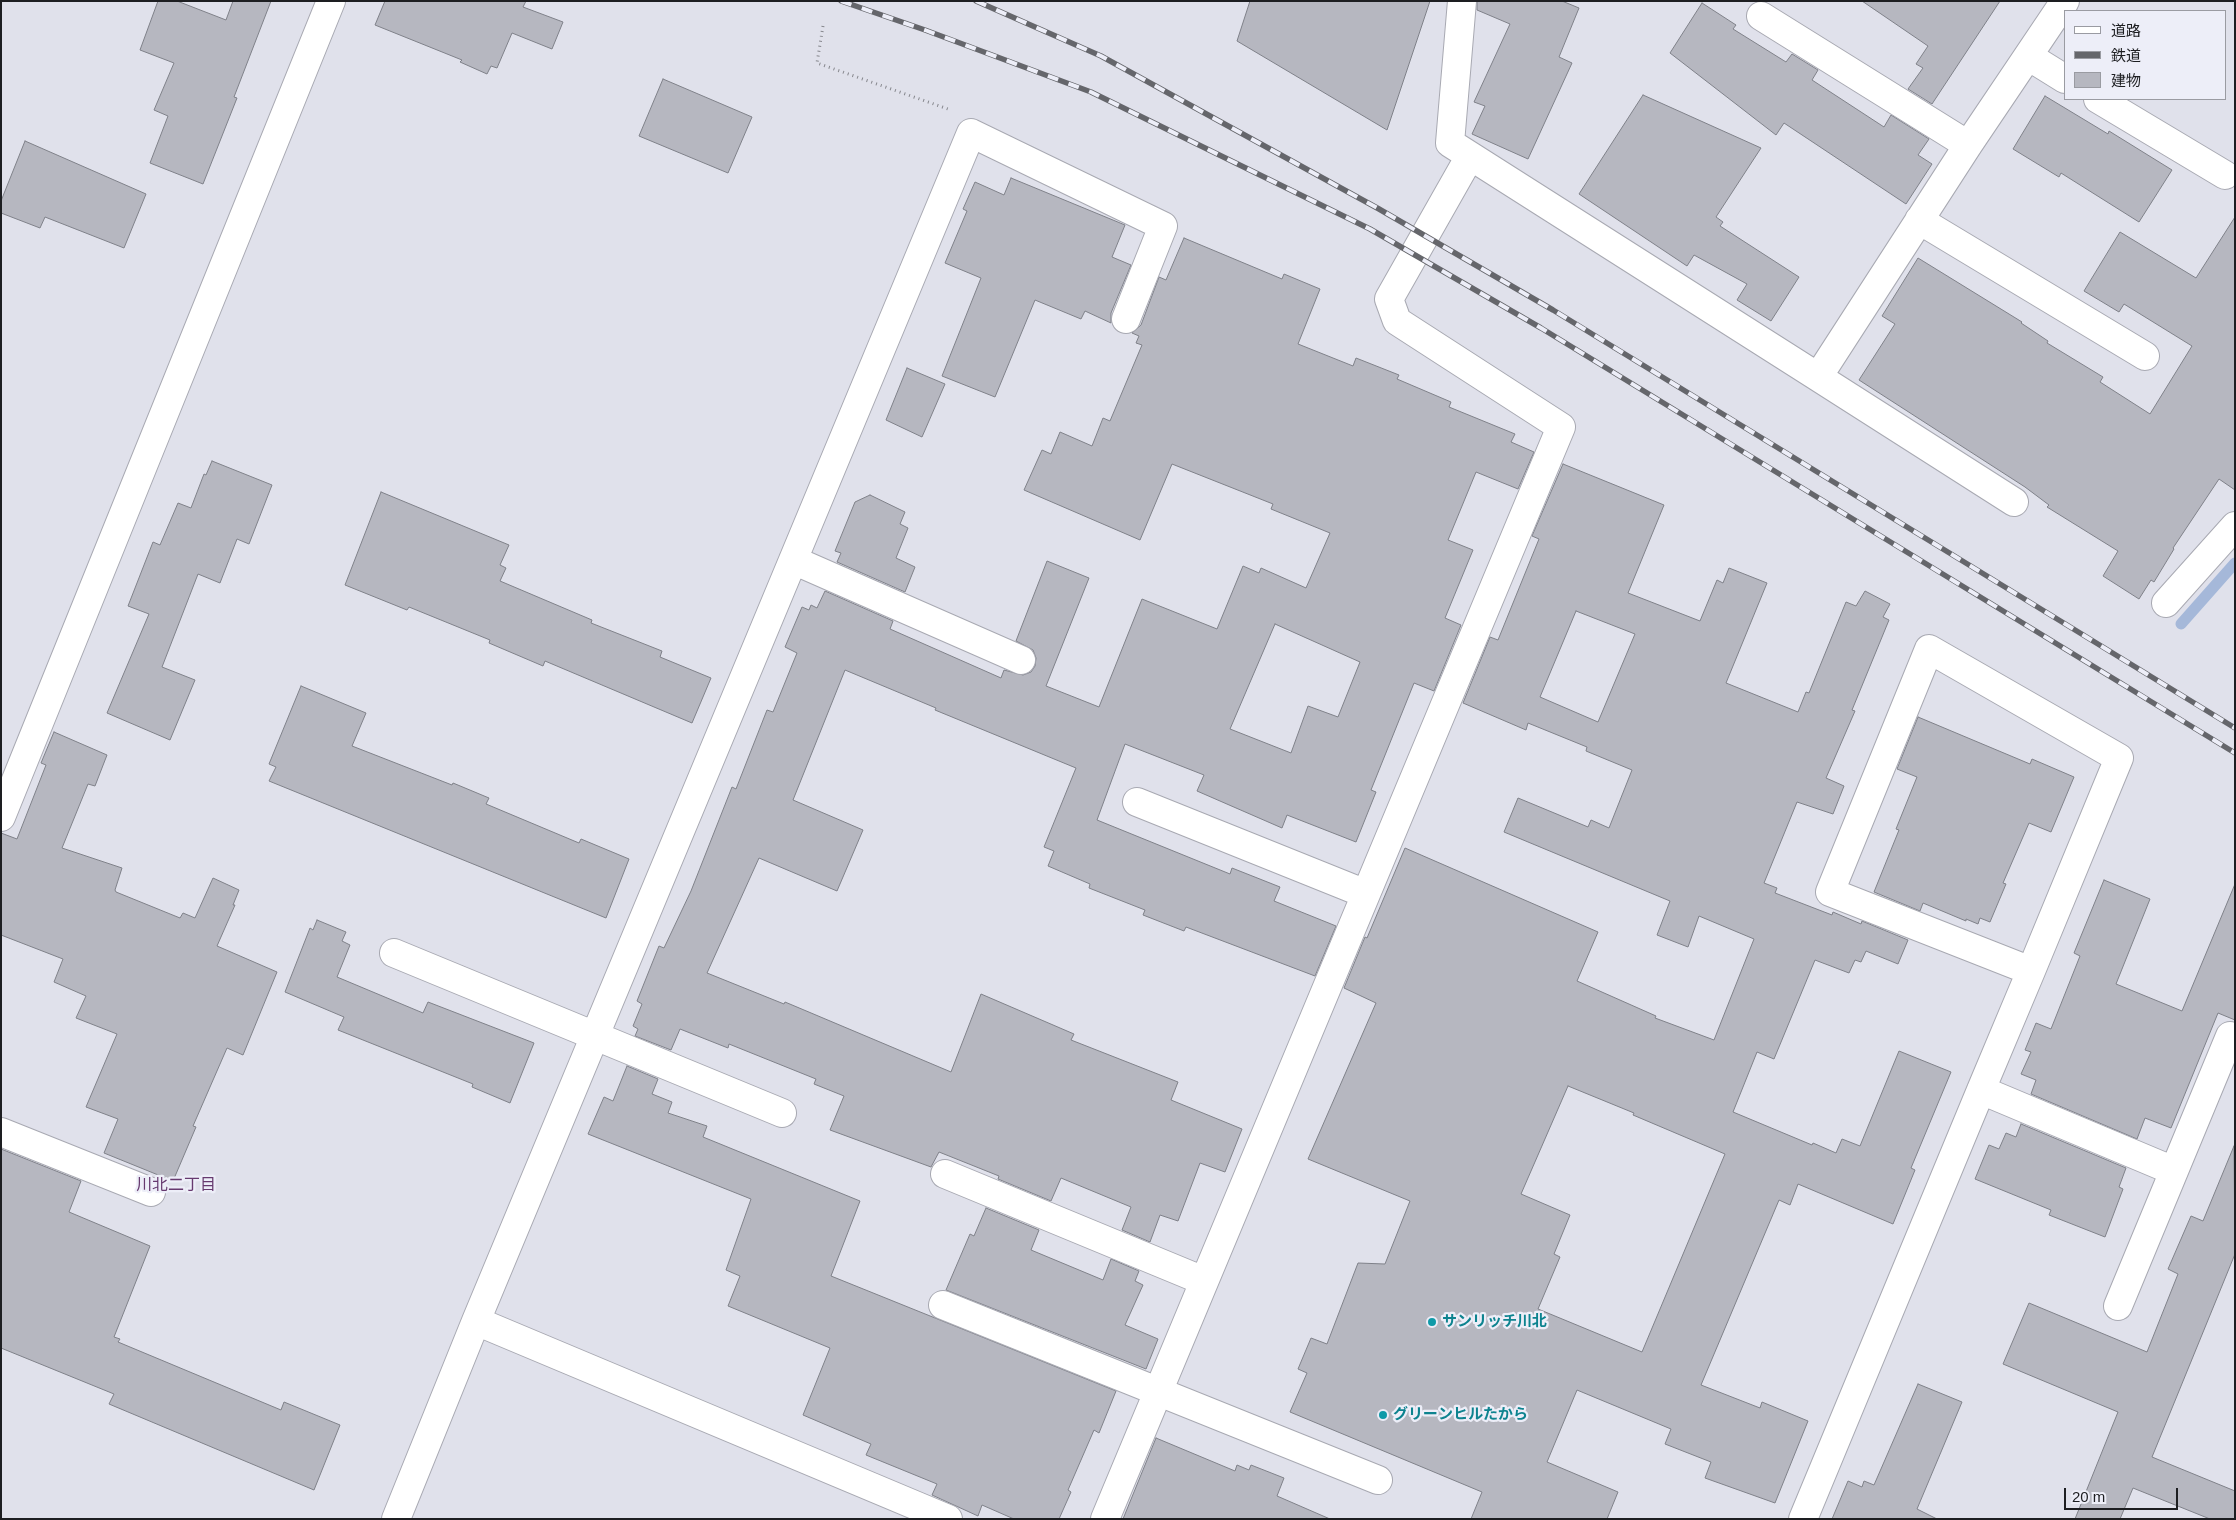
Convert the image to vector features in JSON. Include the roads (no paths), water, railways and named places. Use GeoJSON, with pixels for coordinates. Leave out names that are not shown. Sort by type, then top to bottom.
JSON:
{"type":"FeatureCollection","features":[{"type":"Feature","properties":{"kind":"street"},"geometry":{"type":"LineString","coordinates":[[1,817],[331,1]]}},
{"type":"Feature","properties":{"kind":"street"},"geometry":{"type":"LineString","coordinates":[[1462,1],[1450,143],[2014,502]]}},
{"type":"Feature","properties":{"kind":"street"},"geometry":{"type":"LineString","coordinates":[[1818,376],[1968,145],[2065,1]]}},
{"type":"Feature","properties":{"kind":"street"},"geometry":{"type":"LineString","coordinates":[[1761,16],[1968,145]]}},
{"type":"Feature","properties":{"kind":"street"},"geometry":{"type":"LineString","coordinates":[[2028,56],[2064,77]]}},
{"type":"Feature","properties":{"kind":"street"},"geometry":{"type":"LineString","coordinates":[[2100,100],[2225,175]]}},
{"type":"Feature","properties":{"kind":"street"},"geometry":{"type":"LineString","coordinates":[[396,1519],[476,1321],[970,132],[1163,226],[1126,319]]}},
{"type":"Feature","properties":{"kind":"street"},"geometry":{"type":"LineString","coordinates":[[1105,1519],[1561,427],[1397,321],[1389,299],[1470,156]]}},
{"type":"Feature","properties":{"kind":"street"},"geometry":{"type":"LineString","coordinates":[[1919,220],[2145,356]]}},
{"type":"Feature","properties":{"kind":"street"},"geometry":{"type":"LineString","coordinates":[[2166,603],[2235,526]]}},
{"type":"Feature","properties":{"kind":"street"},"geometry":{"type":"LineString","coordinates":[[793,560],[1021,660]]}},
{"type":"Feature","properties":{"kind":"street"},"geometry":{"type":"LineString","coordinates":[[1803,1519],[2031,971],[2119,758],[1929,649],[1830,892],[2031,971]]}},
{"type":"Feature","properties":{"kind":"street"},"geometry":{"type":"LineString","coordinates":[[1136,802],[1366,894]]}},
{"type":"Feature","properties":{"kind":"street"},"geometry":{"type":"LineString","coordinates":[[394,953],[782,1113]]}},
{"type":"Feature","properties":{"kind":"street"},"geometry":{"type":"LineString","coordinates":[[2118,1306],[2230,1036]]}},
{"type":"Feature","properties":{"kind":"street"},"geometry":{"type":"LineString","coordinates":[[1981,1090],[2174,1171]]}},
{"type":"Feature","properties":{"kind":"street"},"geometry":{"type":"LineString","coordinates":[[1,1132],[151,1192]]}},
{"type":"Feature","properties":{"kind":"street"},"geometry":{"type":"LineString","coordinates":[[946,1174],[1204,1281]]}},
{"type":"Feature","properties":{"kind":"street"},"geometry":{"type":"LineString","coordinates":[[942,1304],[1378,1480]]}},
{"type":"Feature","properties":{"kind":"street"},"geometry":{"type":"LineString","coordinates":[[476,1321],[948,1519]]}},
{"type":"Feature","properties":{"kind":"waterway"},"geometry":{"type":"LineString","coordinates":[[2181,624],[2235,563]]}},
{"type":"Feature","properties":{"kind":"railway"},"geometry":{"type":"LineString","coordinates":[[841,1],[1091,92],[1370,229],[1541,328],[2235,753]]}},
{"type":"Feature","properties":{"kind":"railway"},"geometry":{"type":"LineString","coordinates":[[976,1],[1101,56],[1379,209],[1553,310],[2235,728]]}},
{"type":"Feature","properties":{"kind":"place","name":"サンリッチ川北"},"geometry":{"type":"Point","coordinates":[1432,1322]}},
{"type":"Feature","properties":{"kind":"place","name":"グリーンヒルたから"},"geometry":{"type":"Point","coordinates":[1383,1415]}},
{"type":"Feature","properties":{"kind":"district","name":"川北二丁目"},"geometry":{"type":"Point","coordinates":[176,1186]}}]}
